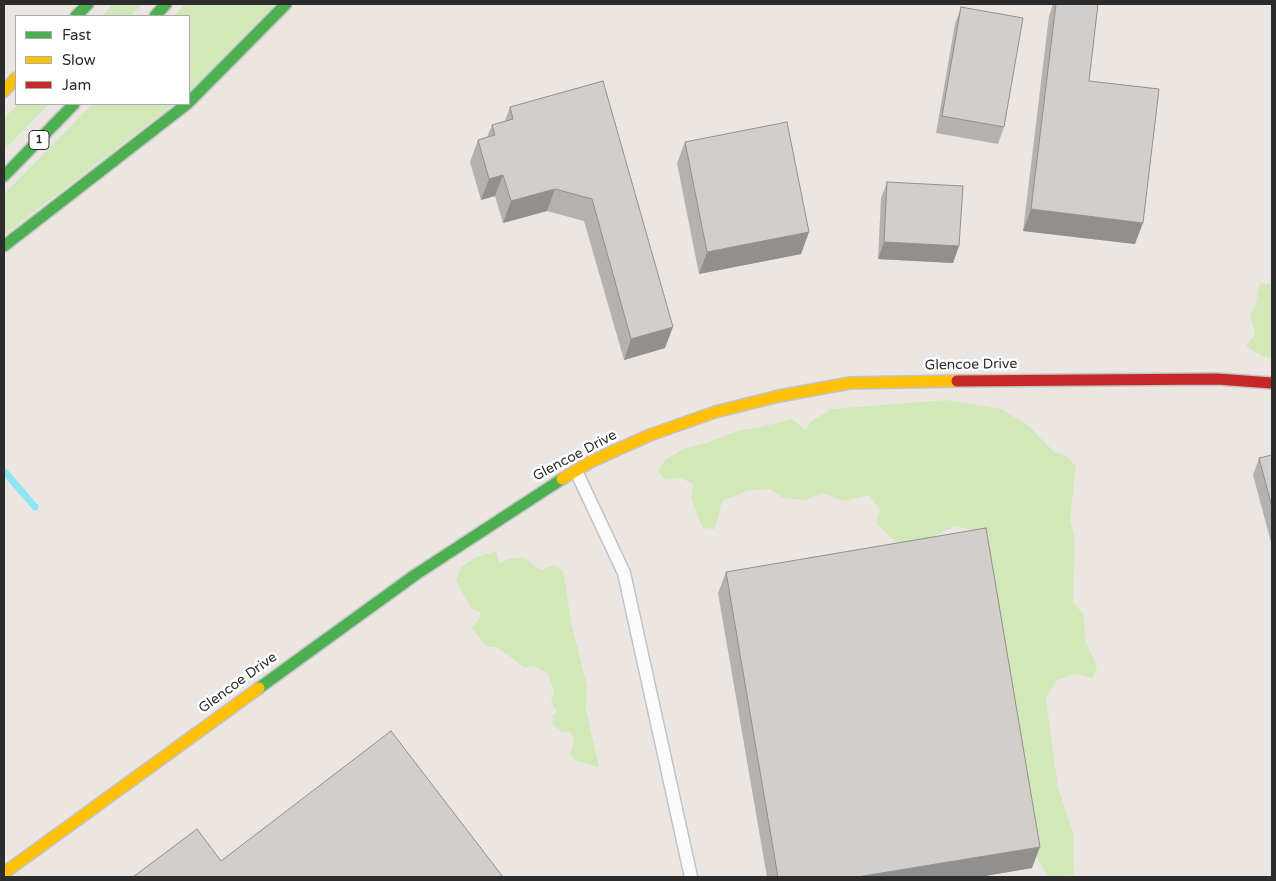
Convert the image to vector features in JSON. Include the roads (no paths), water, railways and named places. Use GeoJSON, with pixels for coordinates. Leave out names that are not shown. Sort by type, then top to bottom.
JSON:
{"type":"FeatureCollection","features":[{"type":"Feature","properties":{"kind":"main road"},"geometry":{"type":"LineString","coordinates":[[77,15],[88,4]]}},
{"type":"Feature","properties":{"kind":"main road"},"geometry":{"type":"LineString","coordinates":[[156,15],[166,4]]}},
{"type":"Feature","properties":{"kind":"main road"},"geometry":{"type":"LineString","coordinates":[[190,101],[245,48],[286,4]]}},
{"type":"Feature","properties":{"kind":"main road"},"geometry":{"type":"LineString","coordinates":[[4,91],[15,79]]}},
{"type":"Feature","properties":{"kind":"main road","name":"1"},"geometry":{"type":"LineString","coordinates":[[4,176],[73,105]]}},
{"type":"Feature","properties":{"kind":"main road"},"geometry":{"type":"LineString","coordinates":[[4,246],[185,105]]}},
{"type":"Feature","properties":{"kind":"main road","name":"Glencoe Drive"},"geometry":{"type":"LineString","coordinates":[[4,873],[415,575],[545,489],[576,471],[650,435],[715,412],[779,396],[850,383],[1033,379],[1217,379],[1272,383]]}},
{"type":"Feature","properties":{"kind":"lane"},"geometry":{"type":"LineString","coordinates":[[576,471],[624,573],[691,877]]}},
{"type":"Feature","properties":{"kind":"waterway"},"geometry":{"type":"LineString","coordinates":[[4,471],[35,507]]}}]}
